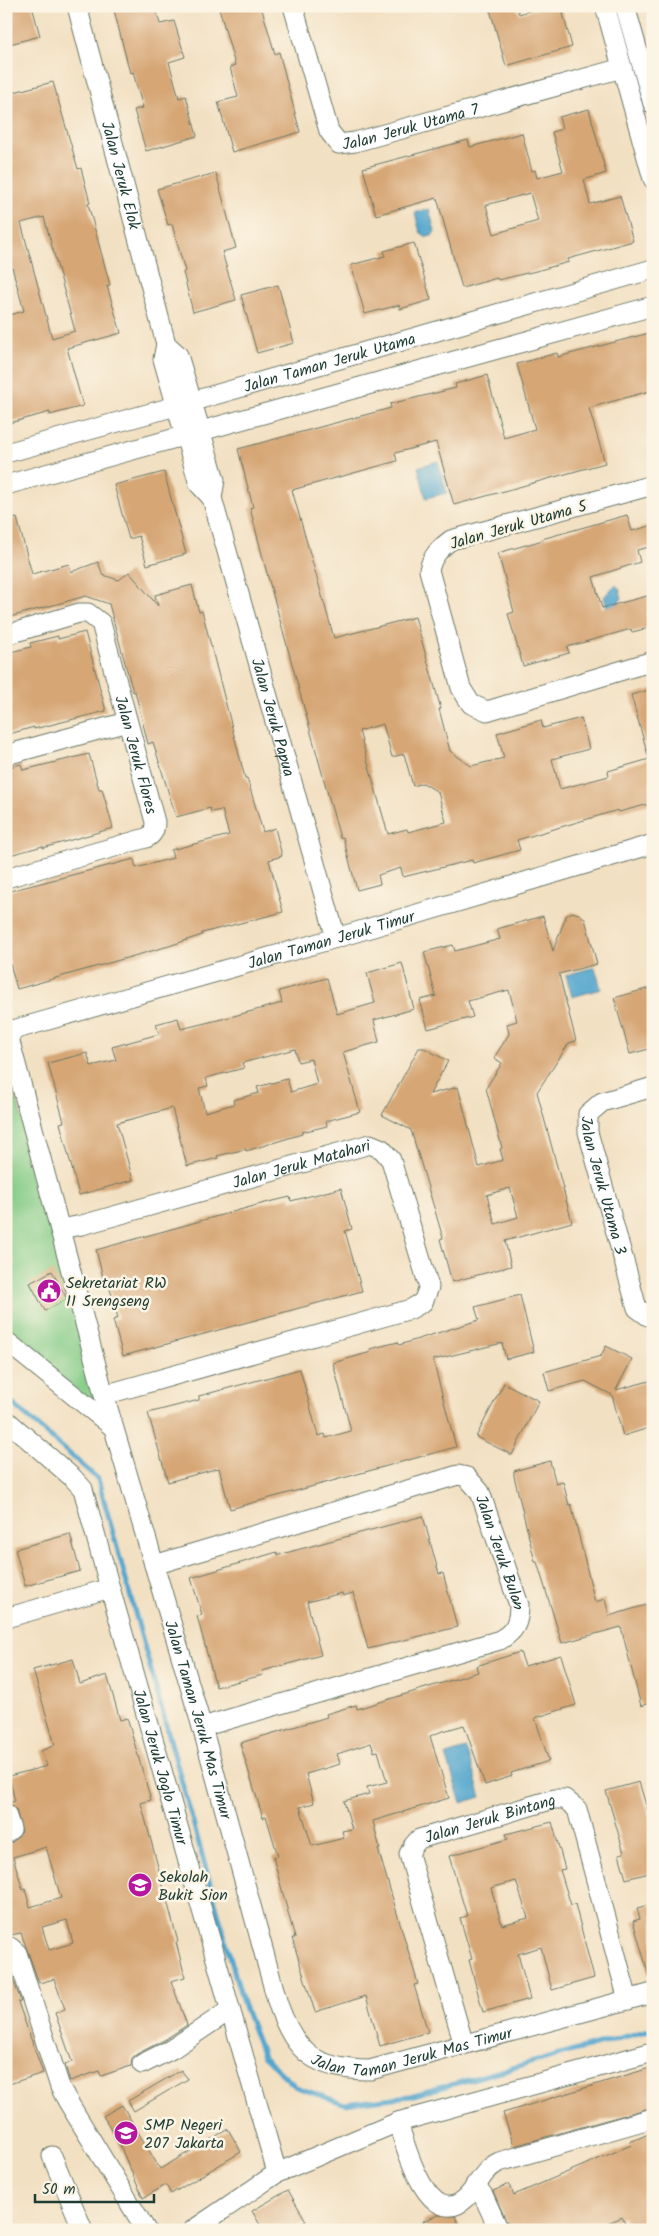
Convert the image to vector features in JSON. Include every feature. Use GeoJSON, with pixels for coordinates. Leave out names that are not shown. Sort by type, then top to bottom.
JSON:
{"type":"FeatureCollection","features":[{"type":"Feature","properties":{"kind":"street","name":"Jalan Jeruk Elok"},"geometry":{"type":"LineString","coordinates":[[77,6],[166,344],[178,355],[184,404]]}},
{"type":"Feature","properties":{"kind":"street","name":"Jalan Jeruk Utama 7"},"geometry":{"type":"LineString","coordinates":[[293,6],[329,130],[339,144],[355,142],[622,68]]}},
{"type":"Feature","properties":{"kind":"street"},"geometry":{"type":"LineString","coordinates":[[605,6],[653,180]]}},
{"type":"Feature","properties":{"kind":"street"},"geometry":{"type":"LineString","coordinates":[[625,6],[647,62],[653,104]]}},
{"type":"Feature","properties":{"kind":"street","name":"Jalan Taman Jeruk Utama"},"geometry":{"type":"LineString","coordinates":[[6,453],[184,404],[653,269]]}},
{"type":"Feature","properties":{"kind":"street","name":"Jalan Taman Jeruk Utama"},"geometry":{"type":"LineString","coordinates":[[6,485],[653,306]]}},
{"type":"Feature","properties":{"kind":"street","name":"Jalan Jeruk Papua"},"geometry":{"type":"LineString","coordinates":[[184,404],[193,433],[215,480],[212,498],[336,938]]}},
{"type":"Feature","properties":{"kind":"street","name":"Jalan Jeruk Papua"},"geometry":{"type":"LineString","coordinates":[[193,433],[190,454],[199,484],[212,498]]}},
{"type":"Feature","properties":{"kind":"street","name":"Jalan Jeruk Utama 5"},"geometry":{"type":"LineString","coordinates":[[653,485],[451,540],[439,548],[431,560],[429,570],[461,688],[470,704],[487,711],[653,661]]}},
{"type":"Feature","properties":{"kind":"street","name":"Jalan Jeruk Flores"},"geometry":{"type":"LineString","coordinates":[[6,635],[79,613],[88,613],[101,623],[155,822],[151,836],[6,878]]}},
{"type":"Feature","properties":{"kind":"street"},"geometry":{"type":"LineString","coordinates":[[6,755],[127,722]]}},
{"type":"Feature","properties":{"kind":"street","name":"Jalan Taman Jeruk Timur"},"geometry":{"type":"LineString","coordinates":[[7,1030],[336,938],[653,844]]}},
{"type":"Feature","properties":{"kind":"street","name":"Jalan Taman Jeruk Mas Timur"},"geometry":{"type":"LineString","coordinates":[[7,1030],[113,1427],[202,1727],[278,2004],[286,2026],[296,2043],[305,2053],[322,2062],[348,2070],[370,2070],[653,1993]]}},
{"type":"Feature","properties":{"kind":"street","name":"Jalan Jeruk Utama 3"},"geometry":{"type":"LineString","coordinates":[[653,1087],[602,1102],[588,1114],[588,1132],[637,1308],[648,1316],[653,1315]]}},
{"type":"Feature","properties":{"kind":"street","name":"Jalan Jeruk Matahari"},"geometry":{"type":"LineString","coordinates":[[60,1229],[82,1225],[370,1144],[382,1149],[391,1160],[429,1288],[423,1302],[410,1309],[104,1395]]}},
{"type":"Feature","properties":{"kind":"street"},"geometry":{"type":"LineString","coordinates":[[6,1341],[113,1427]]}},
{"type":"Feature","properties":{"kind":"street","name":"Jalan Jeruk Joglo Timur"},"geometry":{"type":"LineString","coordinates":[[6,1420],[73,1478],[83,1489],[277,2173]]}},
{"type":"Feature","properties":{"kind":"street","name":"Jalan Jeruk Bulan"},"geometry":{"type":"LineString","coordinates":[[154,1565],[458,1475],[467,1477],[480,1492],[519,1605],[519,1618],[513,1632],[500,1640],[202,1727]]}},
{"type":"Feature","properties":{"kind":"street"},"geometry":{"type":"LineString","coordinates":[[6,1618],[110,1588]]}},
{"type":"Feature","properties":{"kind":"street","name":"Jalan Jeruk Bintang"},"geometry":{"type":"LineString","coordinates":[[464,2045],[410,1854],[412,1846],[419,1839],[554,1799],[565,1799],[577,1809],[628,2000]]}},
{"type":"Feature","properties":{"kind":"street"},"geometry":{"type":"LineString","coordinates":[[6,1814],[10,1828],[6,1833]]}},
{"type":"Feature","properties":{"kind":"street"},"geometry":{"type":"LineString","coordinates":[[6,1947],[17,1953],[66,2100],[146,2230]]}},
{"type":"Feature","properties":{"kind":"street"},"geometry":{"type":"LineString","coordinates":[[142,2064],[172,2049],[230,2010]]}},
{"type":"Feature","properties":{"kind":"street"},"geometry":{"type":"LineString","coordinates":[[193,2230],[277,2173],[398,2122],[653,2052]]}},
{"type":"Feature","properties":{"kind":"street"},"geometry":{"type":"LineString","coordinates":[[398,2122],[409,2155],[432,2200],[445,2207],[457,2204],[466,2198],[488,2169],[499,2162],[653,2118]]}},
{"type":"Feature","properties":{"kind":"street"},"geometry":{"type":"LineString","coordinates":[[52,2156],[83,2230]]}},
{"type":"Feature","properties":{"kind":"street"},"geometry":{"type":"LineString","coordinates":[[475,2185],[483,2195],[499,2230]]}},
{"type":"Feature","properties":{"kind":"green space"},"geometry":{"type":"Polygon","coordinates":[[[6,1063],[109,1423],[6,1333],[6,1063]]]}},
{"type":"Feature","properties":{"kind":"water"},"geometry":{"type":"Polygon","coordinates":[[[429,209],[435,231],[432,236],[427,237],[420,232],[415,213],[429,209]]]}},
{"type":"Feature","properties":{"kind":"water"},"geometry":{"type":"Polygon","coordinates":[[[438,461],[447,493],[426,498],[418,467],[438,461]]]}},
{"type":"Feature","properties":{"kind":"water"},"geometry":{"type":"Polygon","coordinates":[[[615,585],[619,588],[622,598],[619,602],[625,618],[611,623],[604,597],[615,585]]]}},
{"type":"Feature","properties":{"kind":"water"},"geometry":{"type":"Polygon","coordinates":[[[595,967],[601,989],[572,997],[566,975],[595,967]]]}},
{"type":"Feature","properties":{"kind":"water"},"geometry":{"type":"Polygon","coordinates":[[[466,1749],[481,1797],[461,1803],[446,1755],[466,1749]]]}},
{"type":"Feature","properties":{"kind":"building"},"geometry":{"type":"Polygon","coordinates":[[[6,6],[32,6],[40,36],[6,45],[6,6]]]}},
{"type":"Feature","properties":{"kind":"building"},"geometry":{"type":"Polygon","coordinates":[[[113,6],[155,6],[160,24],[174,21],[185,57],[169,62],[179,98],[186,96],[197,136],[146,151],[134,110],[143,108],[133,72],[130,73],[113,6]]]}},
{"type":"Feature","properties":{"kind":"building"},"geometry":{"type":"Polygon","coordinates":[[[227,6],[261,6],[275,54],[279,52],[300,132],[232,152],[218,102],[238,97],[230,67],[235,65],[219,8],[227,6]]]}},
{"type":"Feature","properties":{"kind":"building"},"geometry":{"type":"Polygon","coordinates":[[[489,6],[516,6],[519,14],[546,6],[561,6],[572,47],[506,66],[489,6]]]}},
{"type":"Feature","properties":{"kind":"building"},"geometry":{"type":"Polygon","coordinates":[[[53,82],[78,169],[81,168],[90,203],[88,204],[110,285],[107,286],[121,333],[67,348],[83,406],[50,415],[50,412],[6,424],[6,316],[24,311],[12,267],[6,268],[6,94],[53,82]],[[44,217],[21,223],[52,338],[75,331],[44,217]]]}},
{"type":"Feature","properties":{"kind":"building"},"geometry":{"type":"Polygon","coordinates":[[[589,109],[606,173],[584,180],[590,204],[620,196],[633,241],[568,259],[569,262],[462,288],[437,198],[376,215],[363,168],[468,140],[470,147],[522,133],[532,171],[535,170],[537,178],[563,171],[552,132],[562,129],[559,117],[589,109]],[[530,193],[486,205],[494,234],[538,221],[530,193]]]}},
{"type":"Feature","properties":{"kind":"building"},"geometry":{"type":"Polygon","coordinates":[[[216,173],[236,248],[222,252],[236,300],[193,312],[183,272],[185,271],[172,224],[168,225],[157,189],[216,173]]]}},
{"type":"Feature","properties":{"kind":"building"},"geometry":{"type":"Polygon","coordinates":[[[414,243],[431,300],[400,309],[399,305],[365,314],[351,265],[385,256],[384,251],[414,243]]]}},
{"type":"Feature","properties":{"kind":"building"},"geometry":{"type":"Polygon","coordinates":[[[278,285],[294,343],[257,353],[241,295],[278,285]]]}},
{"type":"Feature","properties":{"kind":"building"},"geometry":{"type":"Polygon","coordinates":[[[653,332],[653,390],[589,408],[605,463],[454,505],[436,442],[395,453],[397,461],[292,490],[334,638],[415,617],[441,709],[439,709],[450,751],[471,766],[504,758],[497,733],[541,720],[543,728],[581,718],[589,749],[552,759],[560,789],[609,776],[608,771],[653,758],[653,803],[619,812],[618,810],[517,840],[520,850],[473,863],[472,860],[403,877],[401,868],[378,875],[380,884],[357,890],[343,837],[340,838],[265,566],[250,508],[253,507],[238,449],[391,408],[390,404],[456,388],[455,384],[487,375],[504,438],[535,429],[517,364],[557,353],[558,357],[653,332]],[[383,724],[359,731],[388,834],[407,829],[408,832],[446,822],[438,792],[423,783],[413,786],[404,754],[392,757],[383,724]]]}},
{"type":"Feature","properties":{"kind":"building"},"geometry":{"type":"Polygon","coordinates":[[[164,472],[186,554],[147,565],[139,536],[129,539],[114,485],[164,472]]]}},
{"type":"Feature","properties":{"kind":"building"},"geometry":{"type":"Polygon","coordinates":[[[627,515],[632,531],[653,525],[653,546],[637,550],[640,562],[593,577],[602,608],[647,596],[653,618],[653,627],[632,632],[631,629],[567,647],[569,653],[523,666],[508,614],[514,612],[498,553],[627,515]]]}},
{"type":"Feature","properties":{"kind":"building"},"geometry":{"type":"Polygon","coordinates":[[[17,518],[32,574],[69,564],[71,572],[98,562],[103,575],[119,580],[129,572],[158,606],[155,595],[192,585],[199,612],[202,611],[245,778],[247,778],[263,832],[275,828],[282,856],[269,860],[283,912],[202,933],[202,935],[169,946],[17,989],[6,949],[6,892],[134,859],[136,868],[173,858],[171,850],[229,835],[222,810],[211,812],[210,808],[176,817],[153,742],[148,744],[135,691],[133,692],[109,604],[86,596],[6,618],[6,521],[17,518]]]}},
{"type":"Feature","properties":{"kind":"building"},"geometry":{"type":"Polygon","coordinates":[[[85,632],[106,711],[34,729],[34,727],[9,734],[6,733],[6,653],[31,647],[30,643],[58,636],[58,639],[85,632]]]}},
{"type":"Feature","properties":{"kind":"building"},"geometry":{"type":"Polygon","coordinates":[[[653,689],[653,758],[649,759],[631,695],[653,689]]]}},
{"type":"Feature","properties":{"kind":"building"},"geometry":{"type":"Polygon","coordinates":[[[89,754],[99,789],[102,789],[113,828],[43,848],[43,846],[6,856],[6,768],[21,764],[23,770],[89,754]]]}},
{"type":"Feature","properties":{"kind":"building"},"geometry":{"type":"Polygon","coordinates":[[[572,912],[579,914],[585,919],[597,964],[559,974],[576,1041],[569,1043],[537,1092],[572,1222],[505,1241],[511,1266],[452,1282],[440,1239],[443,1238],[411,1130],[382,1115],[419,1048],[424,1048],[448,1061],[430,1094],[458,1087],[479,1167],[503,1160],[500,1149],[502,1148],[486,1088],[502,1063],[494,1058],[509,1034],[507,1024],[517,1021],[509,990],[468,1001],[473,1017],[428,1029],[420,1000],[436,996],[424,952],[453,945],[455,951],[500,939],[497,929],[543,916],[553,951],[566,916],[572,912]],[[510,1188],[487,1195],[495,1224],[518,1217],[510,1188]]]}},
{"type":"Feature","properties":{"kind":"building"},"geometry":{"type":"Polygon","coordinates":[[[402,963],[414,1009],[374,1020],[379,1042],[343,1052],[360,1112],[326,1121],[327,1126],[302,1132],[302,1134],[246,1151],[246,1149],[217,1156],[218,1158],[187,1166],[172,1108],[117,1123],[133,1180],[79,1195],[60,1123],[64,1122],[48,1063],[87,1053],[91,1066],[116,1060],[112,1047],[159,1034],[156,1024],[178,1018],[181,1029],[230,1017],[282,1003],[279,991],[327,978],[337,1014],[375,1003],[367,973],[402,963]],[[295,1049],[242,1063],[244,1068],[206,1078],[208,1086],[199,1088],[205,1112],[234,1104],[233,1100],[259,1093],[257,1087],[287,1079],[291,1092],[317,1084],[311,1059],[298,1062],[295,1049]]]}},
{"type":"Feature","properties":{"kind":"building"},"geometry":{"type":"Polygon","coordinates":[[[653,987],[653,1048],[630,1054],[614,998],[653,987]]]}},
{"type":"Feature","properties":{"kind":"building"},"geometry":{"type":"Polygon","coordinates":[[[341,1188],[352,1229],[345,1231],[362,1291],[123,1356],[113,1320],[118,1318],[109,1285],[105,1285],[96,1250],[261,1204],[290,1197],[291,1201],[341,1188]]]}},
{"type":"Feature","properties":{"kind":"building","name":"Sekretariat RW 11 Srengseng"},"geometry":{"type":"Polygon","coordinates":[[[52,1271],[67,1299],[45,1311],[30,1283],[52,1271]]]}},
{"type":"Feature","properties":{"kind":"building"},"geometry":{"type":"Polygon","coordinates":[[[520,1295],[534,1352],[506,1359],[502,1343],[433,1360],[456,1447],[230,1509],[219,1468],[168,1482],[148,1413],[199,1400],[199,1396],[300,1369],[318,1436],[325,1434],[326,1438],[351,1431],[333,1363],[371,1352],[370,1349],[398,1342],[399,1345],[479,1320],[475,1307],[520,1295]]]}},
{"type":"Feature","properties":{"kind":"building"},"geometry":{"type":"Polygon","coordinates":[[[606,1346],[632,1359],[616,1390],[653,1380],[653,1416],[649,1417],[652,1427],[623,1436],[612,1395],[585,1381],[549,1391],[544,1372],[601,1356],[606,1346]]]}},
{"type":"Feature","properties":{"kind":"building"},"geometry":{"type":"Polygon","coordinates":[[[504,1383],[539,1401],[512,1455],[476,1437],[504,1383]]]}},
{"type":"Feature","properties":{"kind":"building"},"geometry":{"type":"Polygon","coordinates":[[[550,1461],[556,1484],[563,1482],[569,1505],[571,1504],[595,1602],[605,1599],[609,1616],[653,1603],[653,1702],[641,1706],[621,1627],[562,1643],[537,1562],[535,1562],[514,1476],[514,1471],[550,1461]]]}},
{"type":"Feature","properties":{"kind":"building"},"geometry":{"type":"Polygon","coordinates":[[[423,1516],[439,1574],[443,1573],[457,1627],[368,1649],[353,1593],[343,1596],[342,1593],[307,1602],[321,1655],[262,1671],[263,1675],[216,1687],[197,1616],[202,1615],[191,1578],[277,1552],[278,1555],[423,1516]]]}},
{"type":"Feature","properties":{"kind":"building"},"geometry":{"type":"Polygon","coordinates":[[[70,1534],[80,1571],[25,1586],[15,1549],[70,1534]]]}},
{"type":"Feature","properties":{"kind":"building"},"geometry":{"type":"Polygon","coordinates":[[[520,1652],[525,1666],[561,1655],[576,1705],[535,1718],[549,1761],[511,1773],[512,1776],[485,1785],[464,1725],[430,1736],[449,1798],[373,1821],[380,1849],[378,1849],[418,1984],[414,1985],[428,2032],[380,2046],[366,1996],[315,2012],[292,1938],[295,1938],[273,1857],[278,1856],[266,1816],[263,1818],[240,1743],[327,1717],[326,1714],[356,1705],[357,1709],[478,1672],[476,1666],[520,1652]],[[371,1743],[337,1754],[340,1764],[306,1774],[314,1803],[300,1807],[312,1846],[344,1838],[342,1831],[352,1829],[344,1801],[369,1794],[367,1787],[387,1782],[378,1751],[374,1752],[371,1743]]]}},
{"type":"Feature","properties":{"kind":"building"},"geometry":{"type":"Polygon","coordinates":[[[73,1659],[80,1684],[107,1675],[120,1720],[127,1718],[151,1800],[141,1803],[178,1942],[176,1942],[185,1977],[171,1981],[187,2025],[166,2039],[137,2054],[132,2058],[131,2066],[101,2076],[99,2071],[70,2081],[65,2065],[72,2062],[55,2013],[65,2009],[54,1979],[39,1983],[21,1933],[6,1936],[6,1844],[13,1842],[22,1832],[16,1810],[8,1803],[15,1801],[9,1776],[47,1766],[41,1751],[55,1745],[33,1670],[73,1659]],[[46,1847],[13,1857],[30,1907],[61,1898],[46,1847]],[[67,1920],[42,1927],[49,1950],[73,1943],[67,1920]]]}},
{"type":"Feature","properties":{"kind":"building"},"geometry":{"type":"Polygon","coordinates":[[[639,1782],[653,1828],[653,1872],[626,1879],[619,1854],[624,1853],[606,1791],[639,1782]]]}},
{"type":"Feature","properties":{"kind":"building"},"geometry":{"type":"Polygon","coordinates":[[[552,1822],[565,1869],[560,1870],[571,1905],[575,1904],[594,1978],[552,1990],[541,1947],[518,1954],[530,1999],[483,2012],[469,1960],[472,1959],[460,1918],[467,1916],[449,1856],[508,1839],[506,1834],[552,1822]],[[516,1881],[491,1888],[502,1925],[528,1918],[516,1881]]]}},
{"type":"Feature","properties":{"kind":"building"},"geometry":{"type":"Polygon","coordinates":[[[653,1904],[653,1976],[649,1976],[633,1921],[640,1919],[637,1908],[653,1904]]]}},
{"type":"Feature","properties":{"kind":"building"},"geometry":{"type":"Polygon","coordinates":[[[6,1959],[21,2002],[18,2002],[43,2073],[6,2085],[6,1959]]]}},
{"type":"Feature","properties":{"kind":"building"},"geometry":{"type":"Polygon","coordinates":[[[653,2067],[653,2107],[514,2146],[503,2113],[653,2067]]]}},
{"type":"Feature","properties":{"kind":"building"},"geometry":{"type":"Polygon","coordinates":[[[181,2070],[188,2079],[134,2111],[128,2101],[181,2070]]]}},
{"type":"Feature","properties":{"kind":"building","name":"SMP Negeri 207 Jakarta"},"geometry":{"type":"Polygon","coordinates":[[[122,2105],[160,2169],[228,2129],[241,2152],[171,2194],[166,2185],[143,2198],[116,2137],[103,2116],[122,2105]]]}},
{"type":"Feature","properties":{"kind":"building"},"geometry":{"type":"Polygon","coordinates":[[[653,2132],[653,2230],[628,2230],[622,2217],[592,2230],[510,2230],[493,2191],[509,2184],[514,2195],[631,2145],[630,2142],[653,2132]]]}},
{"type":"Feature","properties":{"kind":"building"},"geometry":{"type":"Polygon","coordinates":[[[288,2190],[306,2221],[291,2230],[263,2230],[252,2211],[288,2190]]]}},
{"type":"Feature","properties":{"kind":"building"},"geometry":{"type":"Polygon","coordinates":[[[438,2215],[455,2216],[461,2230],[427,2230],[423,2221],[438,2215]]]}},
{"type":"Feature","properties":{"kind":"waterway"},"geometry":{"type":"LineString","coordinates":[[6,1398],[98,1479],[243,2003],[263,2056],[296,2087],[345,2104],[410,2096],[653,2029]]}},
{"type":"Feature","properties":{"kind":"place","name":"Sekretariat RW 11 Srengseng"},"geometry":{"type":"Point","coordinates":[49,1291]}},
{"type":"Feature","properties":{"kind":"place","name":"Sekolah Bukit Sion"},"geometry":{"type":"Point","coordinates":[140,1885]}},
{"type":"Feature","properties":{"kind":"place","name":"SMP Negeri 207 Jakarta"},"geometry":{"type":"Point","coordinates":[126,2133]}}]}
